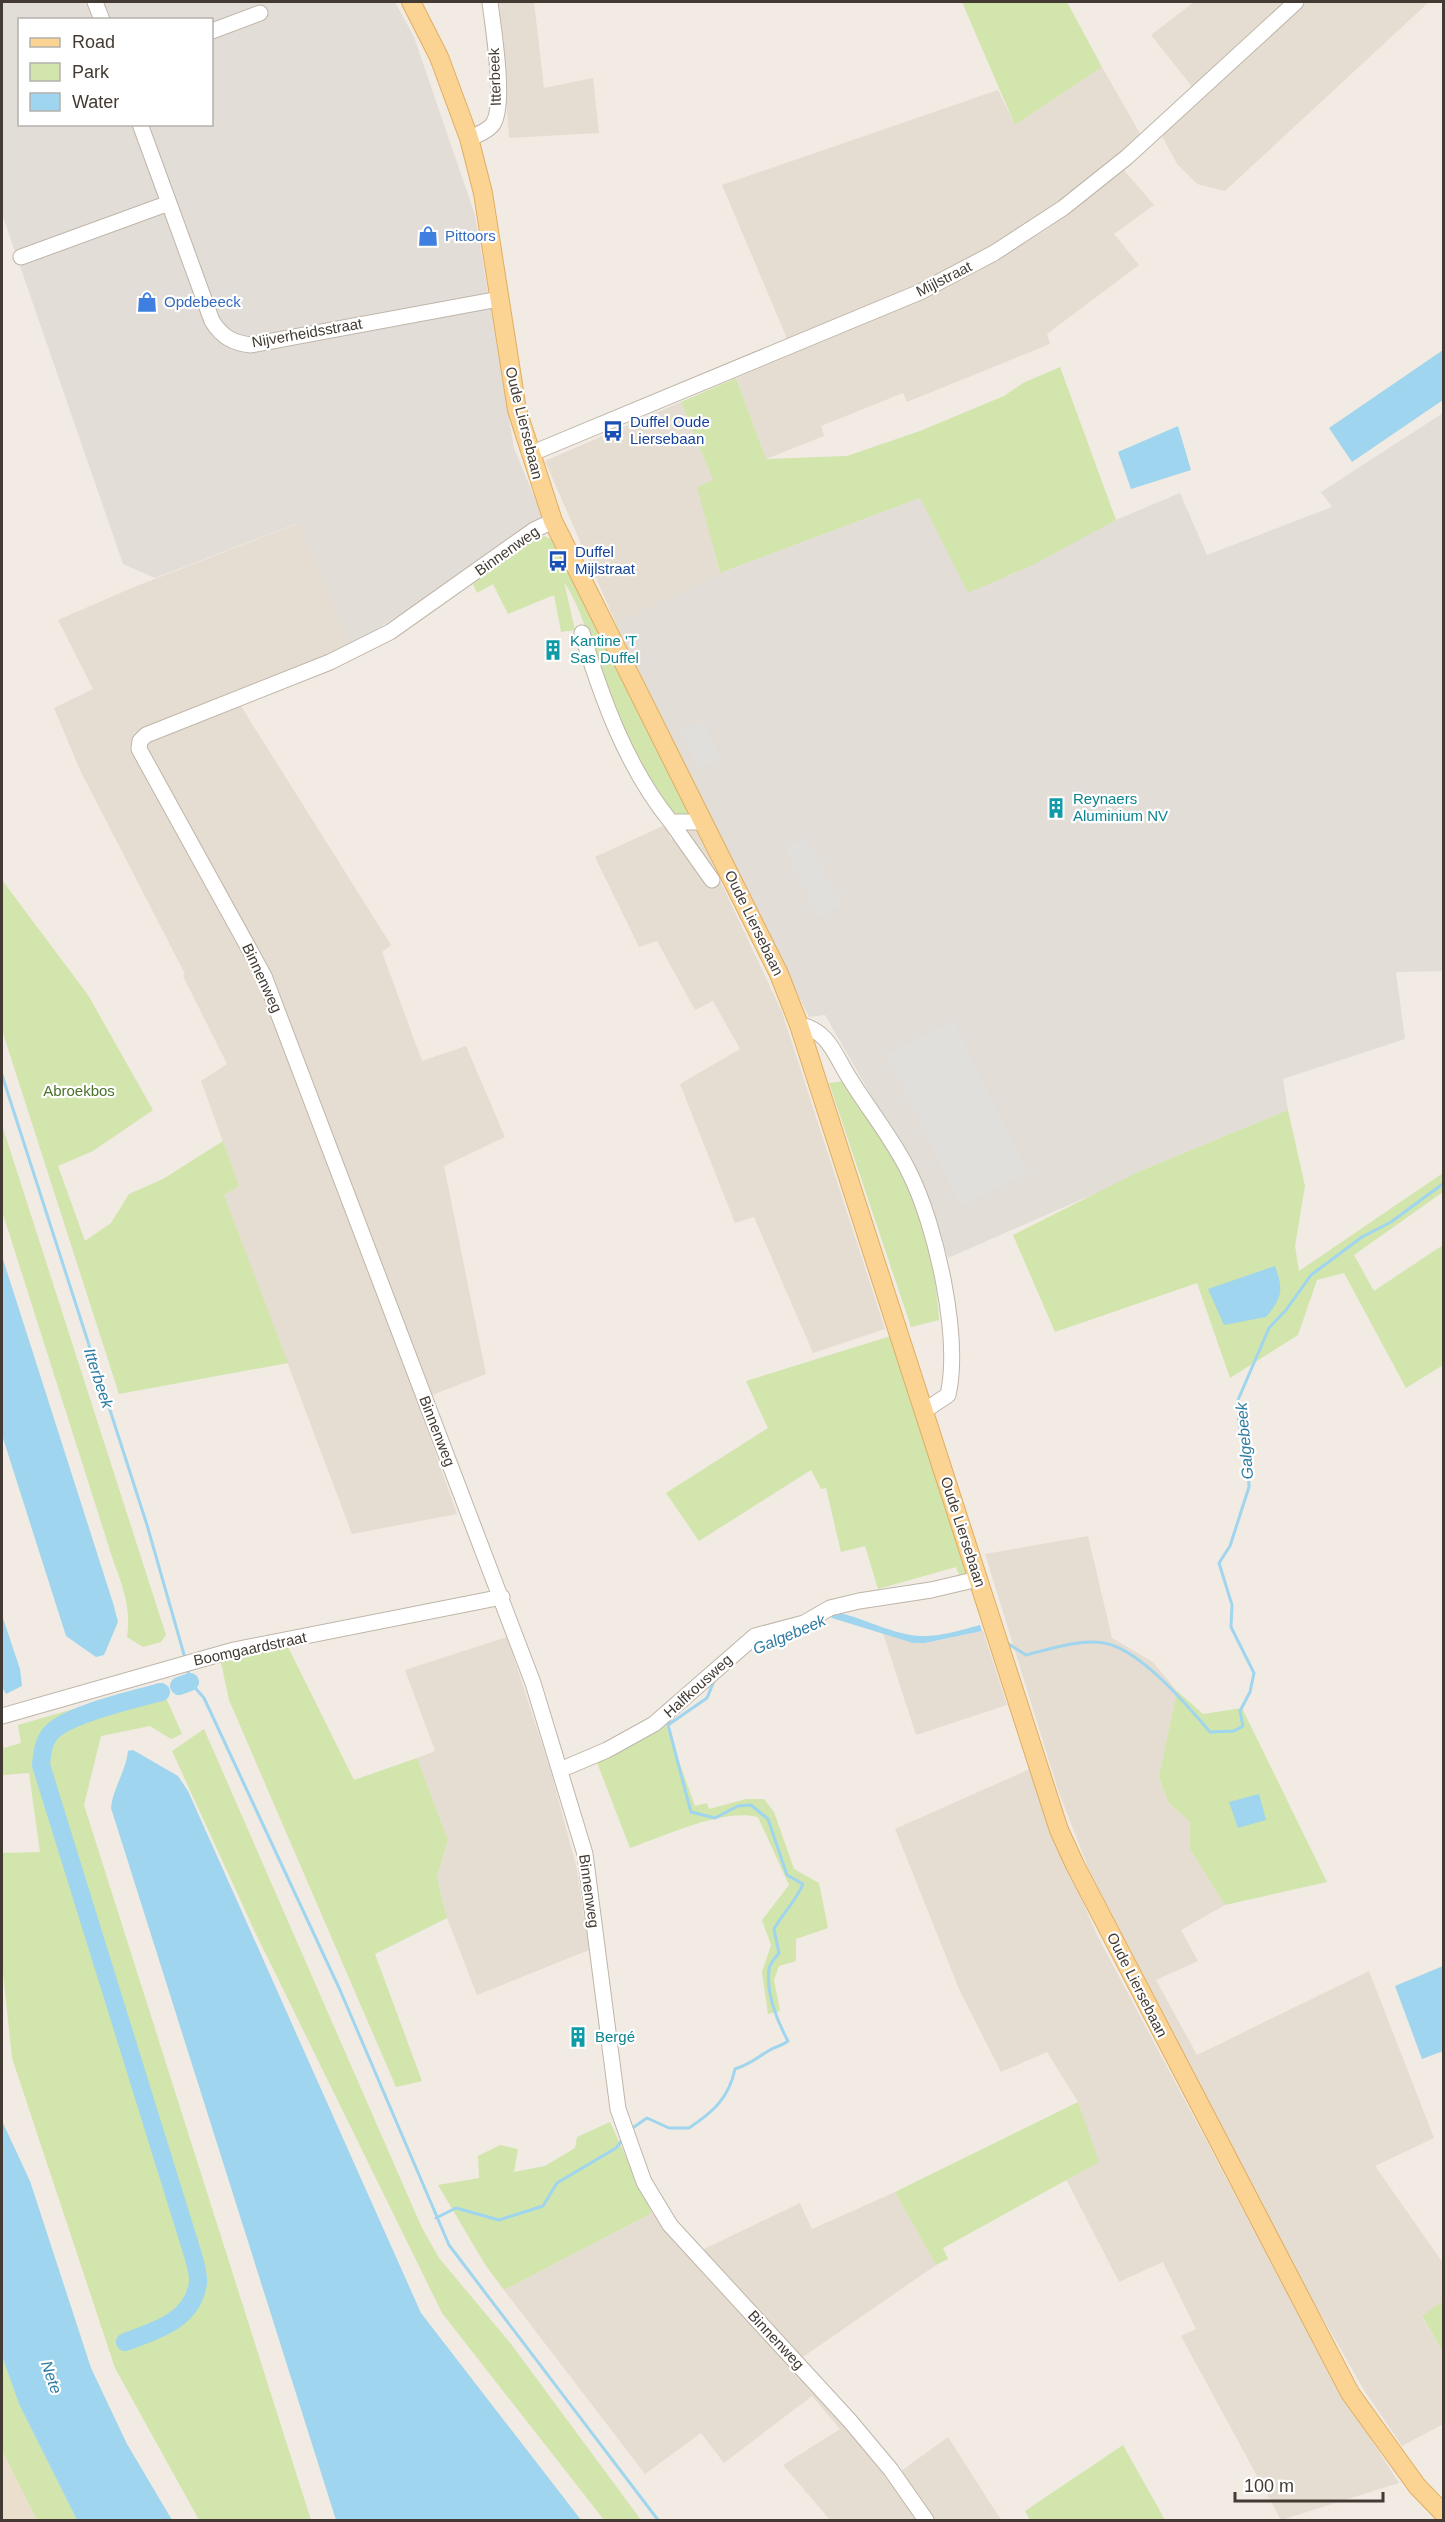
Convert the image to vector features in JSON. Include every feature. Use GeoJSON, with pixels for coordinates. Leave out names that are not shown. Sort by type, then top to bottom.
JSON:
{"type":"FeatureCollection","features":[{"type":"Feature","properties":{"kind":"main road","name":"Oude Liersebaan"},"geometry":{"type":"LineString","coordinates":[[411,2],[439,57],[469,138],[483,194],[517,410],[553,521],[779,974],[800,1025],[1059,1830],[1075,1865],[1350,2393],[1417,2486],[1443,2514]]}},
{"type":"Feature","properties":{"kind":"street"},"geometry":{"type":"LineString","coordinates":[[95,2],[101,18]]}},
{"type":"Feature","properties":{"kind":"street","name":"Itterbeek"},"geometry":{"type":"LineString","coordinates":[[469,138],[488,129],[497,113],[498,97],[490,2]]}},
{"type":"Feature","properties":{"kind":"street","name":"Mijlstraat"},"geometry":{"type":"LineString","coordinates":[[530,454],[920,292],[994,253],[1063,208],[1127,157],[1296,2]]}},
{"type":"Feature","properties":{"kind":"street"},"geometry":{"type":"LineString","coordinates":[[213,31],[260,13]]}},
{"type":"Feature","properties":{"kind":"street","name":"Nijverheidsstraat"},"geometry":{"type":"LineString","coordinates":[[141,126],[212,321],[219,332],[239,344],[251,345],[499,299]]}},
{"type":"Feature","properties":{"kind":"street"},"geometry":{"type":"LineString","coordinates":[[21,257],[169,203]]}},
{"type":"Feature","properties":{"kind":"street","name":"Binnenweg"},"geometry":{"type":"LineString","coordinates":[[553,521],[534,530],[390,632],[330,662],[146,735],[140,741],[139,749],[264,975],[502,1597],[560,1770],[585,1854],[618,2109],[644,2182],[670,2225],[850,2421],[891,2470],[926,2520]]}},
{"type":"Feature","properties":{"kind":"street","name":"Oude Liersebaan"},"geometry":{"type":"LineString","coordinates":[[582,633],[605,704],[633,765],[712,880]]}},
{"type":"Feature","properties":{"kind":"street"},"geometry":{"type":"LineString","coordinates":[[671,822],[704,822]]}},
{"type":"Feature","properties":{"kind":"street"},"geometry":{"type":"LineString","coordinates":[[800,1025],[822,1033],[876,1116],[910,1173],[930,1229],[943,1278],[952,1377],[948,1395],[924,1411]]}},
{"type":"Feature","properties":{"kind":"street","name":"Halfkousweg"},"geometry":{"type":"LineString","coordinates":[[560,1770],[607,1750],[654,1724],[755,1636],[804,1623],[830,1608],[978,1579]]}},
{"type":"Feature","properties":{"kind":"street","name":"Boomgaardstraat"},"geometry":{"type":"LineString","coordinates":[[2,1716],[234,1650],[502,1597]]}},
{"type":"Feature","properties":{"kind":"shaded area"},"geometry":{"type":"Polygon","coordinates":[[[2,2],[395,2],[414,37],[475,215],[514,448],[542,516],[445,586],[350,646],[298,523],[155,578],[123,564],[2,214],[2,2]]]}},
{"type":"Feature","properties":{"kind":"shaded area"},"geometry":{"type":"Polygon","coordinates":[[[499,2],[534,2],[544,88],[593,78],[599,133],[509,138],[499,2]]]}},
{"type":"Feature","properties":{"kind":"shaded area"},"geometry":{"type":"Polygon","coordinates":[[[1194,2],[1429,2],[1225,191],[1197,184],[1177,164],[1162,136],[1201,98],[1151,35],[1194,2]]]}},
{"type":"Feature","properties":{"kind":"shaded area"},"geometry":{"type":"Polygon","coordinates":[[[1102,67],[1142,137],[1035,221],[943,276],[784,342],[786,336],[722,185],[998,90],[1015,125],[1102,67]]]}},
{"type":"Feature","properties":{"kind":"shaded area"},"geometry":{"type":"Polygon","coordinates":[[[1124,170],[1154,205],[1114,234],[1139,265],[1047,334],[1050,344],[907,402],[903,393],[821,426],[824,436],[766,459],[736,378],[912,304],[975,273],[1046,230],[1124,170]]]}},
{"type":"Feature","properties":{"kind":"shaded area"},"geometry":{"type":"Polygon","coordinates":[[[681,402],[713,480],[698,487],[720,575],[616,624],[545,461],[681,402]]]}},
{"type":"Feature","properties":{"kind":"shaded area"},"geometry":{"type":"Polygon","coordinates":[[[1443,413],[1443,971],[1396,972],[1405,1039],[1283,1079],[1288,1110],[1138,1172],[1126,1180],[948,1258],[926,1191],[825,1015],[809,1017],[616,624],[720,573],[920,498],[1009,576],[1116,520],[1180,493],[1207,555],[1332,507],[1321,492],[1443,413]]]}},
{"type":"Feature","properties":{"kind":"shaded area"},"geometry":{"type":"Polygon","coordinates":[[[299,523],[350,646],[239,703],[391,945],[382,952],[422,1061],[466,1046],[505,1137],[444,1166],[486,1374],[417,1401],[457,1514],[352,1534],[224,1195],[239,1186],[201,1081],[227,1064],[183,976],[185,974],[80,770],[54,708],[93,689],[58,620],[134,587],[299,523]]]}},
{"type":"Feature","properties":{"kind":"shaded area"},"geometry":{"type":"Polygon","coordinates":[[[702,721],[720,757],[699,768],[681,731],[702,721]]]}},
{"type":"Feature","properties":{"kind":"shaded area"},"geometry":{"type":"Polygon","coordinates":[[[665,825],[671,840],[695,827],[782,1012],[885,1329],[813,1353],[754,1217],[735,1223],[680,1084],[740,1049],[713,1001],[695,1010],[657,941],[639,947],[595,857],[665,825]]]}},
{"type":"Feature","properties":{"kind":"shaded area"},"geometry":{"type":"Polygon","coordinates":[[[807,838],[840,906],[818,917],[786,850],[807,838]]]}},
{"type":"Feature","properties":{"kind":"shaded area"},"geometry":{"type":"Polygon","coordinates":[[[953,1022],[1027,1172],[961,1205],[887,1055],[953,1022]]]}},
{"type":"Feature","properties":{"kind":"shaded area"},"geometry":{"type":"Polygon","coordinates":[[[1088,1536],[1112,1638],[1153,1662],[1177,1691],[1159,1778],[1168,1802],[1190,1822],[1190,1849],[1225,1905],[1181,1930],[1198,1961],[1156,1980],[1197,2055],[1369,1971],[1434,2138],[1375,2166],[1443,2263],[1443,2301],[1422,2317],[1443,2352],[1443,2424],[1402,2446],[1364,2390],[1301,2280],[1089,1870],[1058,1790],[985,1554],[1088,1536]]]}},
{"type":"Feature","properties":{"kind":"shaded area"},"geometry":{"type":"Polygon","coordinates":[[[983,1631],[1007,1705],[916,1735],[883,1633],[913,1643],[925,1643],[983,1631]]]}},
{"type":"Feature","properties":{"kind":"shaded area"},"geometry":{"type":"Polygon","coordinates":[[[507,1637],[551,1772],[577,1869],[589,1950],[477,1995],[447,1918],[437,1877],[448,1840],[417,1758],[435,1751],[405,1670],[507,1637]]]}},
{"type":"Feature","properties":{"kind":"shaded area"},"geometry":{"type":"Polygon","coordinates":[[[1030,1769],[1057,1843],[1097,1935],[1336,2385],[1399,2483],[1281,2520],[1181,2336],[1196,2329],[1163,2262],[1119,2282],[1066,2179],[1098,2162],[1078,2102],[1047,2052],[1001,2072],[959,1989],[895,1829],[1030,1769]]]}},
{"type":"Feature","properties":{"kind":"shaded area"},"geometry":{"type":"Polygon","coordinates":[[[895,2192],[936,2265],[800,2359],[702,2250],[800,2203],[812,2229],[895,2192]]]}},
{"type":"Feature","properties":{"kind":"shaded area"},"geometry":{"type":"Polygon","coordinates":[[[652,2213],[706,2277],[813,2386],[920,2520],[830,2520],[783,2465],[840,2429],[812,2396],[724,2463],[701,2433],[645,2474],[504,2290],[652,2213]]]}},
{"type":"Feature","properties":{"kind":"shaded area"},"geometry":{"type":"Polygon","coordinates":[[[948,2437],[1001,2520],[933,2520],[901,2471],[948,2437]]]}},
{"type":"Feature","properties":{"kind":"shaded area"},"geometry":{"type":"Polygon","coordinates":[[[2,2450],[19,2483],[37,2520],[2,2520],[2,2450]]]}},
{"type":"Feature","properties":{"kind":"green space"},"geometry":{"type":"Polygon","coordinates":[[[962,2],[1067,2],[1102,67],[1015,125],[962,2]]]}},
{"type":"Feature","properties":{"kind":"green space"},"geometry":{"type":"Polygon","coordinates":[[[1060,367],[1116,520],[1031,566],[968,593],[920,498],[720,573],[697,487],[713,480],[681,402],[736,378],[766,459],[847,456],[920,431],[1004,396],[1023,383],[1060,367]]]}},
{"type":"Feature","properties":{"kind":"green space"},"geometry":{"type":"Polygon","coordinates":[[[542,535],[555,541],[690,812],[678,818],[669,811],[639,766],[614,714],[603,687],[585,625],[564,582],[575,630],[561,632],[554,595],[508,614],[493,584],[477,593],[473,584],[542,535]]]}},
{"type":"Feature","properties":{"kind":"green space","name":"Abroekbos"},"geometry":{"type":"Polygon","coordinates":[[[2,880],[88,995],[153,1110],[93,1151],[58,1166],[85,1241],[111,1223],[129,1194],[163,1179],[223,1141],[239,1186],[224,1195],[288,1363],[119,1394],[2,1030],[2,880]]]}},
{"type":"Feature","properties":{"kind":"green space"},"geometry":{"type":"Polygon","coordinates":[[[847,1081],[883,1137],[911,1194],[930,1254],[939,1320],[911,1327],[829,1083],[847,1081]]]}},
{"type":"Feature","properties":{"kind":"green space"},"geometry":{"type":"Polygon","coordinates":[[[1288,1110],[1305,1186],[1295,1246],[1299,1271],[1443,1173],[1443,1192],[1354,1255],[1374,1291],[1443,1245],[1443,1365],[1406,1388],[1344,1273],[1317,1280],[1298,1335],[1230,1378],[1197,1283],[1055,1332],[1013,1235],[1138,1172],[1288,1110]]]}},
{"type":"Feature","properties":{"kind":"green space"},"geometry":{"type":"Polygon","coordinates":[[[2,1125],[166,1635],[161,1642],[143,1647],[127,1637],[128,1618],[124,1591],[2,1211],[2,1125]]]}},
{"type":"Feature","properties":{"kind":"green space"},"geometry":{"type":"Polygon","coordinates":[[[891,1336],[967,1575],[960,1577],[956,1567],[878,1589],[865,1546],[841,1552],[826,1488],[821,1489],[811,1470],[699,1541],[666,1493],[768,1428],[746,1381],[891,1336]]]}},
{"type":"Feature","properties":{"kind":"green space"},"geometry":{"type":"Polygon","coordinates":[[[287,1645],[354,1780],[417,1758],[448,1840],[437,1877],[447,1918],[375,1954],[422,2081],[396,2087],[229,1700],[220,1658],[287,1645]]]}},
{"type":"Feature","properties":{"kind":"green space"},"geometry":{"type":"Polygon","coordinates":[[[160,1684],[182,1734],[171,1739],[150,1726],[101,1736],[84,1805],[311,2520],[199,2520],[115,2368],[12,2058],[2,1963],[2,1853],[40,1852],[29,1773],[2,1775],[2,1743],[4,1748],[21,1743],[18,1725],[160,1684]]]}},
{"type":"Feature","properties":{"kind":"green space"},"geometry":{"type":"Polygon","coordinates":[[[1177,1691],[1203,1714],[1242,1708],[1327,1882],[1225,1905],[1190,1849],[1190,1822],[1168,1802],[1159,1777],[1177,1691]]]}},
{"type":"Feature","properties":{"kind":"green space"},"geometry":{"type":"Polygon","coordinates":[[[665,1723],[695,1806],[707,1803],[709,1809],[746,1799],[764,1799],[774,1812],[794,1869],[819,1883],[828,1928],[796,1939],[796,1961],[779,1966],[774,1980],[780,2011],[768,2014],[762,1972],[771,1945],[762,1920],[789,1885],[758,1817],[728,1816],[711,1820],[630,1848],[596,1760],[665,1723]]]}},
{"type":"Feature","properties":{"kind":"green space"},"geometry":{"type":"Polygon","coordinates":[[[204,1729],[422,2228],[439,2258],[511,2344],[641,2520],[604,2520],[442,2313],[255,1932],[172,1751],[204,1729]]]}},
{"type":"Feature","properties":{"kind":"green space"},"geometry":{"type":"Polygon","coordinates":[[[1078,2102],[1099,2162],[943,2248],[948,2259],[936,2265],[895,2192],[1078,2102]]]}},
{"type":"Feature","properties":{"kind":"green space"},"geometry":{"type":"Polygon","coordinates":[[[610,2122],[652,2213],[504,2290],[486,2266],[438,2185],[479,2178],[478,2156],[500,2145],[518,2149],[514,2172],[545,2166],[575,2148],[577,2137],[610,2122]]]}},
{"type":"Feature","properties":{"kind":"green space"},"geometry":{"type":"Polygon","coordinates":[[[1443,2301],[1443,2352],[1422,2316],[1443,2301]]]}},
{"type":"Feature","properties":{"kind":"green space"},"geometry":{"type":"Polygon","coordinates":[[[2,2356],[19,2404],[77,2520],[37,2520],[2,2450],[2,2356]]]}},
{"type":"Feature","properties":{"kind":"green space"},"geometry":{"type":"Polygon","coordinates":[[[1123,2445],[1165,2520],[1030,2520],[1025,2511],[1123,2445]]]}},
{"type":"Feature","properties":{"kind":"water"},"geometry":{"type":"Polygon","coordinates":[[[1443,350],[1443,400],[1352,462],[1329,428],[1443,350]]]}},
{"type":"Feature","properties":{"kind":"water"},"geometry":{"type":"Polygon","coordinates":[[[1178,426],[1191,470],[1131,489],[1118,452],[1178,426]]]}},
{"type":"Feature","properties":{"kind":"water"},"geometry":{"type":"Polygon","coordinates":[[[2,1256],[118,1622],[104,1655],[96,1657],[66,1636],[2,1435],[2,1256]]]}},
{"type":"Feature","properties":{"kind":"water"},"geometry":{"type":"Polygon","coordinates":[[[1275,1266],[1280,1281],[1280,1293],[1266,1317],[1224,1325],[1208,1289],[1275,1266]]]}},
{"type":"Feature","properties":{"kind":"water"},"geometry":{"type":"Polygon","coordinates":[[[840,1613],[911,1635],[950,1633],[980,1625],[982,1631],[925,1643],[913,1643],[832,1618],[830,1615],[840,1613]]]}},
{"type":"Feature","properties":{"kind":"water"},"geometry":{"type":"Polygon","coordinates":[[[2,1615],[20,1669],[22,1686],[6,1694],[2,1687],[2,1615]]]}},
{"type":"Feature","properties":{"kind":"water"},"geometry":{"type":"Polygon","coordinates":[[[133,1750],[178,1776],[188,1791],[421,2313],[581,2520],[336,2520],[111,1808],[128,1751],[133,1750]]]}},
{"type":"Feature","properties":{"kind":"water"},"geometry":{"type":"Polygon","coordinates":[[[1259,1794],[1266,1820],[1238,1828],[1229,1802],[1259,1794]]]}},
{"type":"Feature","properties":{"kind":"water"},"geometry":{"type":"Polygon","coordinates":[[[1443,1966],[1443,2051],[1422,2059],[1395,1986],[1443,1966]]]}},
{"type":"Feature","properties":{"kind":"water","name":"Nete"},"geometry":{"type":"Polygon","coordinates":[[[2,2121],[30,2181],[91,2368],[127,2444],[172,2520],[77,2520],[19,2404],[2,2356],[2,2121]]]}},
{"type":"Feature","properties":{"kind":"waterway","name":"Itterbeek"},"geometry":{"type":"LineString","coordinates":[[2,1075],[147,1525],[185,1658]]}},
{"type":"Feature","properties":{"kind":"waterway","name":"Galgebeek"},"geometry":{"type":"LineString","coordinates":[[1007,1643],[1026,1655],[1085,1642],[1104,1643],[1118,1647],[1133,1656],[1162,1680],[1210,1732],[1234,1731],[1243,1726],[1240,1711],[1250,1692],[1254,1673],[1231,1627],[1232,1605],[1219,1563],[1230,1546],[1249,1487],[1248,1463],[1239,1424],[1238,1400],[1269,1328],[1286,1310],[1311,1275],[1362,1237],[1391,1222],[1444,1183]]}},
{"type":"Feature","properties":{"kind":"waterway","name":"Galgebeek"},"geometry":{"type":"LineString","coordinates":[[750,1649],[771,1639]]}},
{"type":"Feature","properties":{"kind":"waterway"},"geometry":{"type":"LineString","coordinates":[[187,1667],[190,1682],[204,1698],[340,1990],[449,2245],[658,2520]]}},
{"type":"Feature","properties":{"kind":"waterway","name":"Galgebeek"},"geometry":{"type":"LineString","coordinates":[[631,2129],[647,2118],[669,2128],[689,2128],[719,2103],[729,2088],[735,2069],[788,2041],[773,2007],[769,1988],[769,1970],[771,1963],[779,1953],[774,1929],[803,1884],[787,1875],[768,1819],[751,1805],[738,1806],[715,1818],[691,1812],[668,1725],[707,1698],[714,1681]]}},
{"type":"Feature","properties":{"kind":"waterway"},"geometry":{"type":"LineString","coordinates":[[179,1686],[190,1682]]}},
{"type":"Feature","properties":{"kind":"waterway"},"geometry":{"type":"LineString","coordinates":[[125,2342],[160,2328],[181,2315],[195,2296],[198,2276],[41,1765],[46,1741],[58,1727],[101,1708],[161,1692]]}},
{"type":"Feature","properties":{"kind":"waterway","name":"Galgebeek"},"geometry":{"type":"LineString","coordinates":[[436,2218],[456,2208],[499,2220],[543,2206],[557,2183],[616,2148],[623,2139]]}},
{"type":"Feature","properties":{"kind":"place","name":"Pittoors"},"geometry":{"type":"Point","coordinates":[428,236]}},
{"type":"Feature","properties":{"kind":"place","name":"Opdebeeck"},"geometry":{"type":"Point","coordinates":[147,302]}},
{"type":"Feature","properties":{"kind":"place","name":"Duffel Oude Liersebaan"},"geometry":{"type":"Point","coordinates":[613,431]}},
{"type":"Feature","properties":{"kind":"place","name":"Duffel Mijlstraat"},"geometry":{"type":"Point","coordinates":[558,561]}},
{"type":"Feature","properties":{"kind":"place","name":"Kantine 'T Sas Duffel"},"geometry":{"type":"Point","coordinates":[553,650]}},
{"type":"Feature","properties":{"kind":"place","name":"Reynaers Aluminium NV"},"geometry":{"type":"Point","coordinates":[1056,808]}},
{"type":"Feature","properties":{"kind":"place","name":"Bergé"},"geometry":{"type":"Point","coordinates":[578,2037]}}]}
